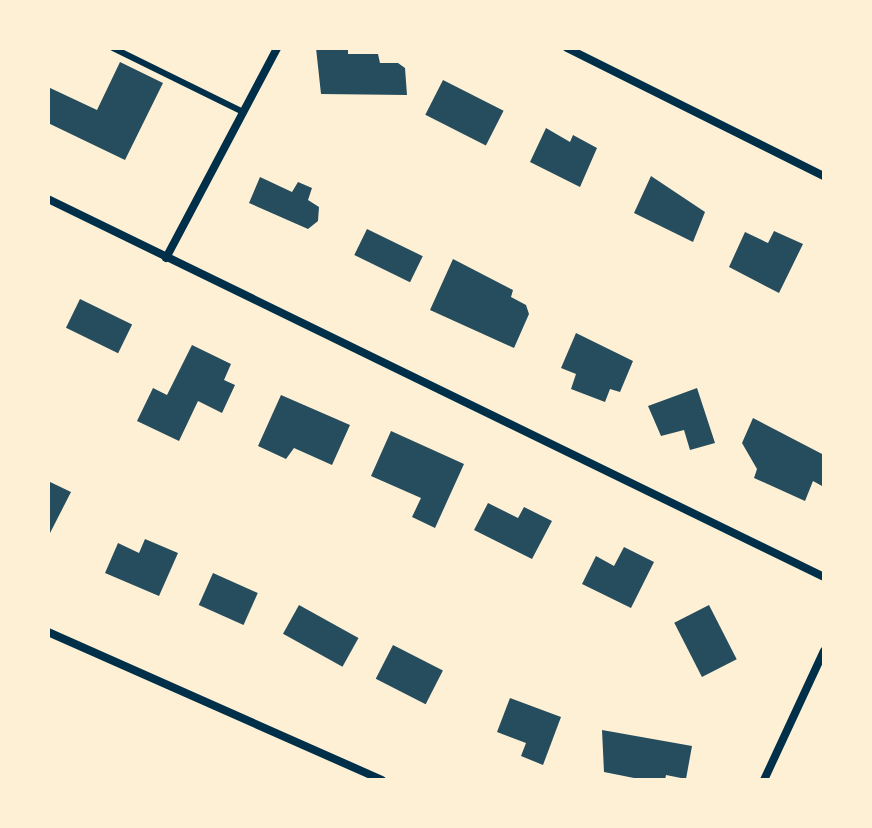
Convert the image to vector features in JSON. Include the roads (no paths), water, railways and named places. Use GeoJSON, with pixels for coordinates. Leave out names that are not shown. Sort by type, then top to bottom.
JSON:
{"type":"FeatureCollection","features":[{"type":"Feature","properties":{"kind":"street"},"geometry":{"type":"LineString","coordinates":[[166,258],[277,48]]}},
{"type":"Feature","properties":{"kind":"street"},"geometry":{"type":"LineString","coordinates":[[567,48],[824,176]]}},
{"type":"Feature","properties":{"kind":"street"},"geometry":{"type":"LineString","coordinates":[[48,199],[824,577]]}},
{"type":"Feature","properties":{"kind":"street"},"geometry":{"type":"LineString","coordinates":[[48,632],[382,780]]}},
{"type":"Feature","properties":{"kind":"street"},"geometry":{"type":"LineString","coordinates":[[764,780],[824,651]]}},
{"type":"Feature","properties":{"kind":"lane"},"geometry":{"type":"LineString","coordinates":[[113,48],[243,112]]}}]}
